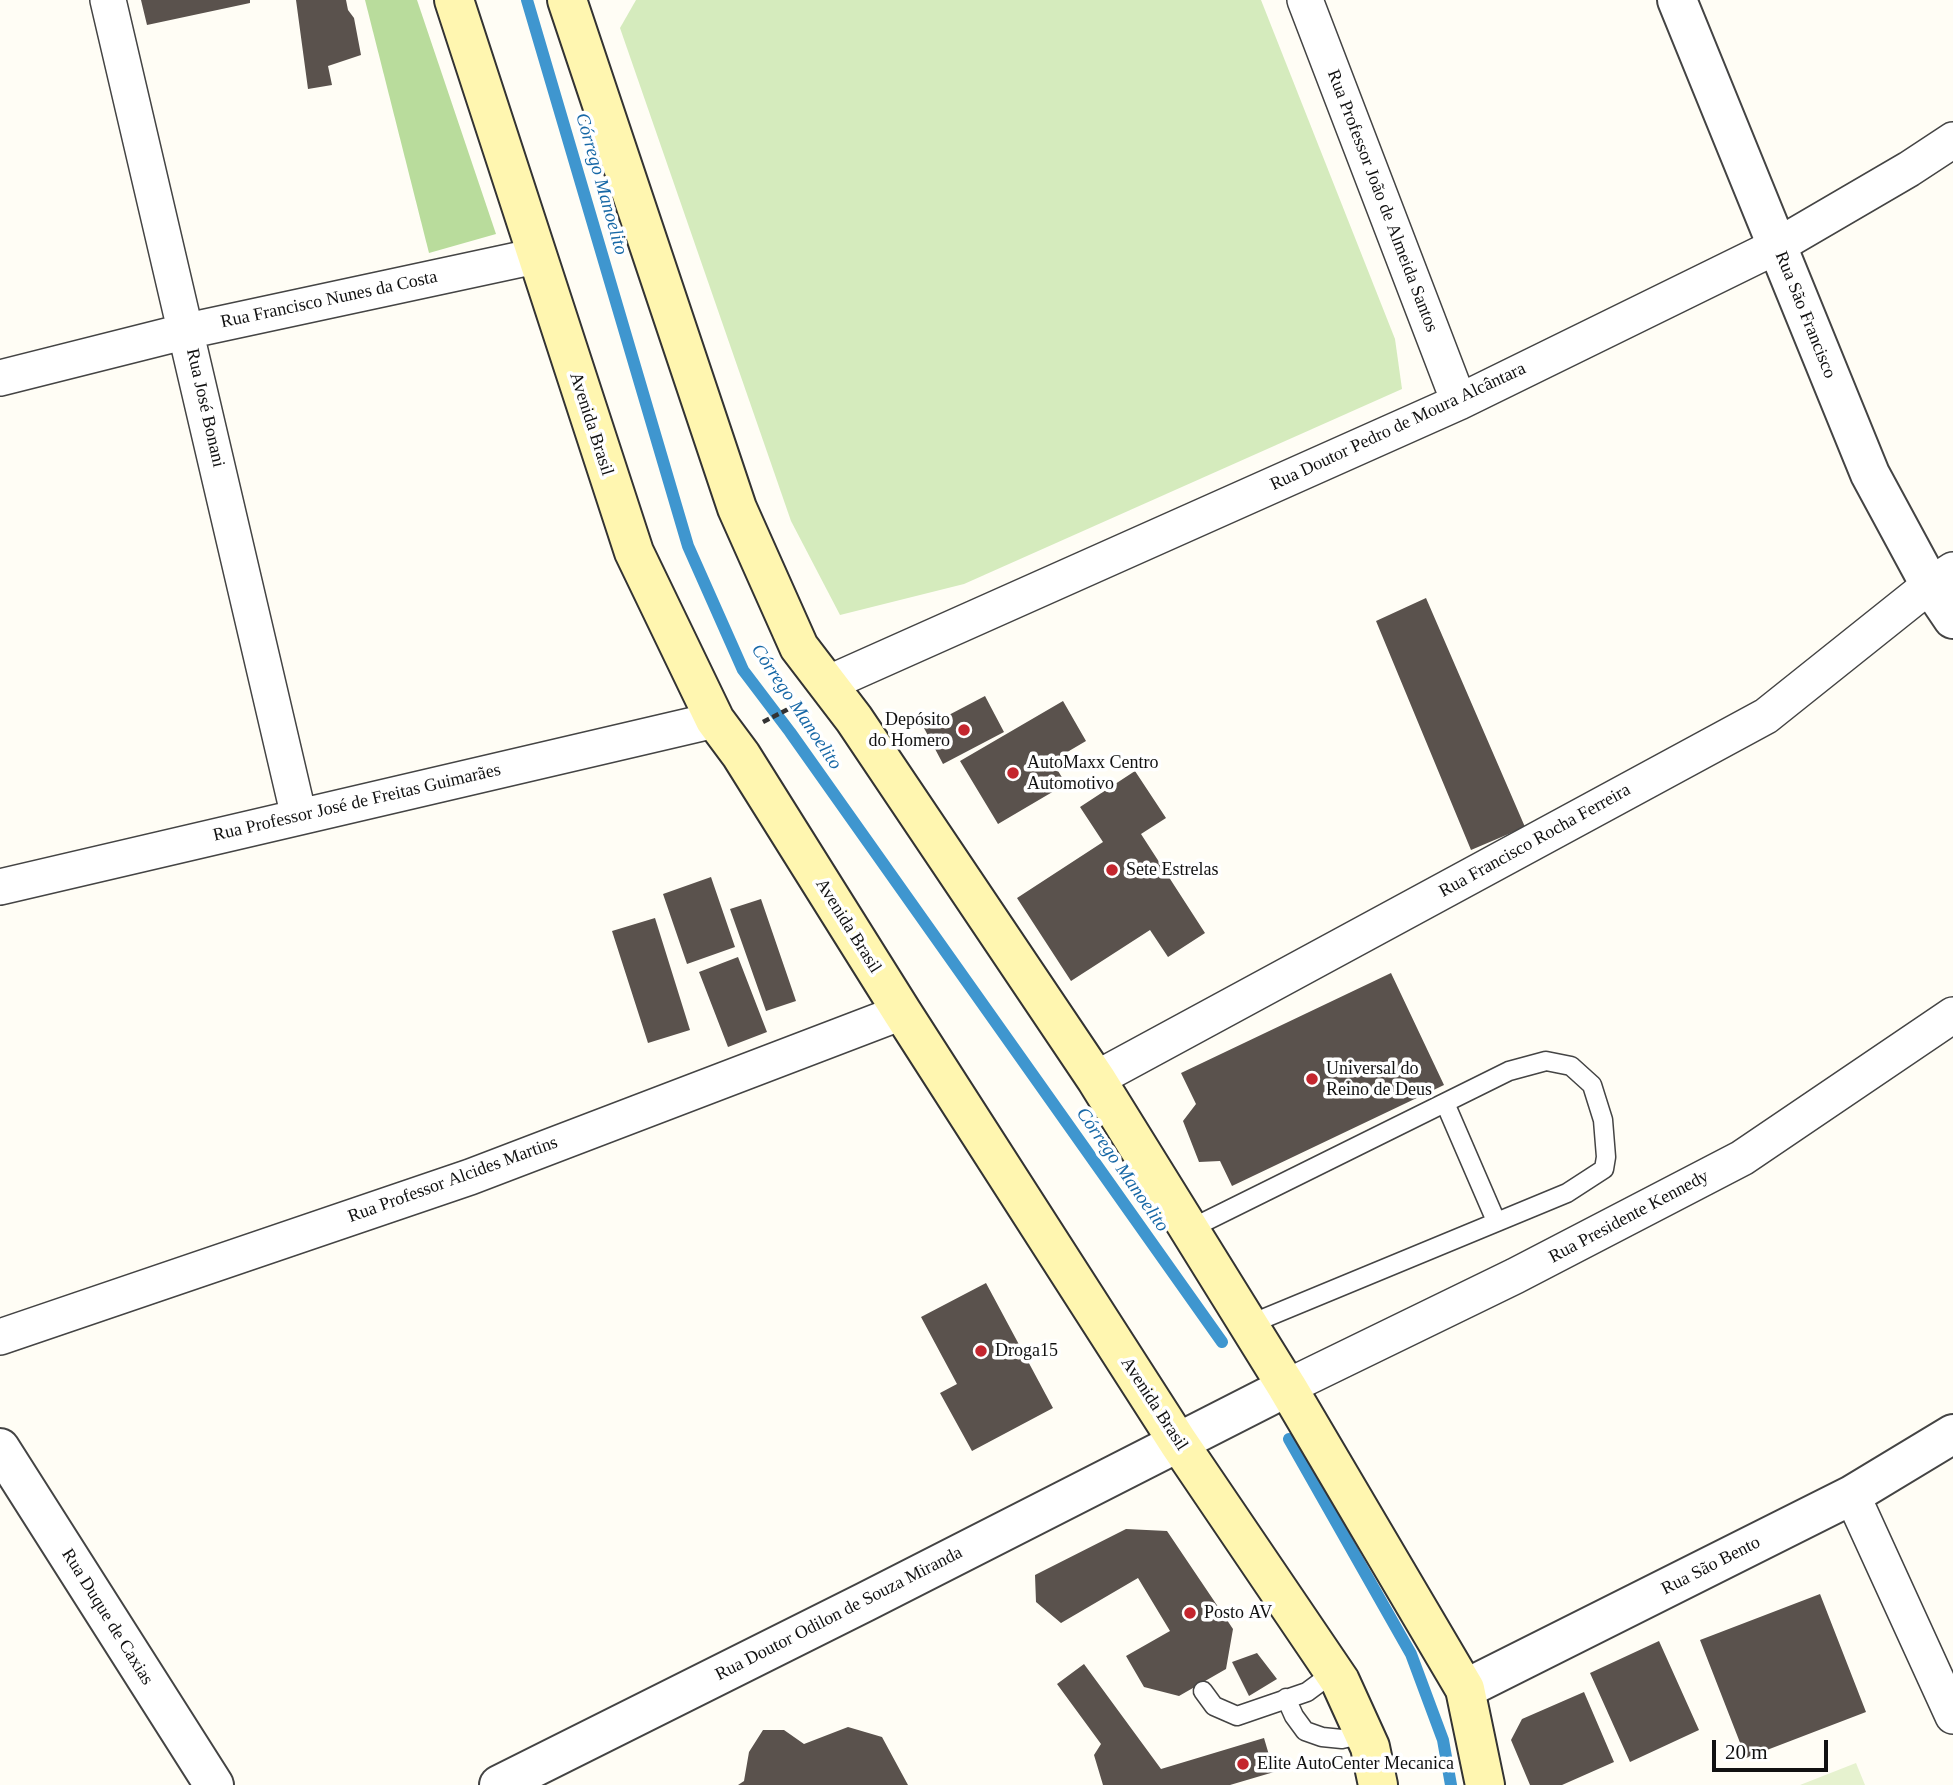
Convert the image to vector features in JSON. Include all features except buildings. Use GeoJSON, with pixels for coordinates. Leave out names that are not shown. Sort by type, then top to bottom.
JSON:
{"type":"FeatureCollection","features":[{"type":"Feature","properties":{"kind":"main road","name":"Avenida Brasil"},"geometry":{"type":"LineString","coordinates":[[454,0],[634,552],[715,719],[741,755],[1178,1442],[1334,1672],[1370,1747],[1378,1785]]}},
{"type":"Feature","properties":{"kind":"main road"},"geometry":{"type":"LineString","coordinates":[[567,0],[737,508],[799,646],[812,694],[854,719],[1096,1079],[1190,1229],[1287,1387],[1465,1689],[1485,1785]]}},
{"type":"Feature","properties":{"kind":"street","name":"Rua José Bonani"},"geometry":{"type":"LineString","coordinates":[[108,0],[299,817]]}},
{"type":"Feature","properties":{"kind":"street","name":"Rua Professor João de Almeida Santos"},"geometry":{"type":"LineString","coordinates":[[1305,0],[1459,402]]}},
{"type":"Feature","properties":{"kind":"street","name":"Rua São Francisco"},"geometry":{"type":"LineString","coordinates":[[1678,0],[1870,474],[1942,578],[1953,619]]}},
{"type":"Feature","properties":{"kind":"street","name":"Rua Doutor Pedro de Moura Alcântara"},"geometry":{"type":"LineString","coordinates":[[812,694],[1459,402],[1777,246],[1909,169],[1953,140]]}},
{"type":"Feature","properties":{"kind":"street","name":"Rua Francisco Nunes da Costa"},"geometry":{"type":"LineString","coordinates":[[0,377],[187,331],[536,256]]}},
{"type":"Feature","properties":{"kind":"street","name":"Rua Francisco Rocha Ferreira"},"geometry":{"type":"LineString","coordinates":[[1096,1079],[1766,716],[1942,578]]}},
{"type":"Feature","properties":{"kind":"street","name":"Rua Professor José de Freitas Guimarães"},"geometry":{"type":"LineString","coordinates":[[0,887],[715,719]]}},
{"type":"Feature","properties":{"kind":"street","name":"Rua Professor Alcides Martins"},"geometry":{"type":"LineString","coordinates":[[0,1337],[470,1177],[902,1012]]}},
{"type":"Feature","properties":{"kind":"street","name":"Rua Presidente Kennedy"},"geometry":{"type":"LineString","coordinates":[[1287,1387],[1515,1276],[1742,1158],[1953,1015]]}},
{"type":"Feature","properties":{"kind":"street","name":"Rua Doutor Odilon de Souza Miranda"},"geometry":{"type":"LineString","coordinates":[[499,1785],[1287,1387]]}},
{"type":"Feature","properties":{"kind":"street","name":"Rua São Bento"},"geometry":{"type":"LineString","coordinates":[[1465,1689],[1852,1494],[1953,1434]]}},
{"type":"Feature","properties":{"kind":"street","name":"Rua Duque de Caxias"},"geometry":{"type":"LineString","coordinates":[[0,1448],[214,1785]]}},
{"type":"Feature","properties":{"kind":"street"},"geometry":{"type":"LineString","coordinates":[[1852,1494],[1953,1716]]}},
{"type":"Feature","properties":{"kind":"lane"},"geometry":{"type":"LineString","coordinates":[[1190,1229],[1509,1071],[1546,1061],[1571,1066],[1592,1085],[1603,1120],[1604,1169],[1567,1192],[1248,1325]]}},
{"type":"Feature","properties":{"kind":"lane"},"geometry":{"type":"LineString","coordinates":[[1445,1103],[1496,1221]]}},
{"type":"Feature","properties":{"kind":"lane"},"geometry":{"type":"LineString","coordinates":[[1203,1692],[1214,1706],[1237,1716],[1307,1692],[1334,1672]]}},
{"type":"Feature","properties":{"kind":"lane"},"geometry":{"type":"LineString","coordinates":[[1286,1698],[1305,1731],[1322,1737],[1342,1739],[1364,1734]]}},
{"type":"Feature","properties":{"kind":"path"},"geometry":{"type":"LineString","coordinates":[[763,722],[812,694]]}},
{"type":"Feature","properties":{"kind":"green space"},"geometry":{"type":"Polygon","coordinates":[[[365,0],[417,0],[496,234],[429,253],[365,0]]]}},
{"type":"Feature","properties":{"kind":"green space"},"geometry":{"type":"Polygon","coordinates":[[[636,0],[1261,0],[1395,339],[1402,389],[964,584],[840,615],[791,521],[620,28],[636,0]]]}},
{"type":"Feature","properties":{"kind":"green space"},"geometry":{"type":"Polygon","coordinates":[[[1856,1763],[1865,1785],[1800,1785],[1856,1763]]]}},
{"type":"Feature","properties":{"kind":"waterway","name":"Córrego Manoelito"},"geometry":{"type":"LineString","coordinates":[[527,0],[688,546],[743,670],[790,732],[1222,1342]]}},
{"type":"Feature","properties":{"kind":"waterway","name":"Córrego Manoelito"},"geometry":{"type":"LineString","coordinates":[[1289,1439],[1411,1654],[1443,1740],[1451,1785]]}},
{"type":"Feature","properties":{"kind":"place","name":"Depósito do Homero"},"geometry":{"type":"Point","coordinates":[964,730]}},
{"type":"Feature","properties":{"kind":"place","name":"AutoMaxx Centro Automotivo"},"geometry":{"type":"Point","coordinates":[1013,773]}},
{"type":"Feature","properties":{"kind":"place","name":"Sete Estrelas"},"geometry":{"type":"Point","coordinates":[1112,870]}},
{"type":"Feature","properties":{"kind":"place","name":"Universal do Reino de Deus"},"geometry":{"type":"Point","coordinates":[1312,1079]}},
{"type":"Feature","properties":{"kind":"place","name":"Droga15"},"geometry":{"type":"Point","coordinates":[981,1351]}},
{"type":"Feature","properties":{"kind":"place","name":"Posto AV"},"geometry":{"type":"Point","coordinates":[1190,1613]}},
{"type":"Feature","properties":{"kind":"place","name":"Elite AutoCenter Mecanica"},"geometry":{"type":"Point","coordinates":[1243,1764]}}]}
